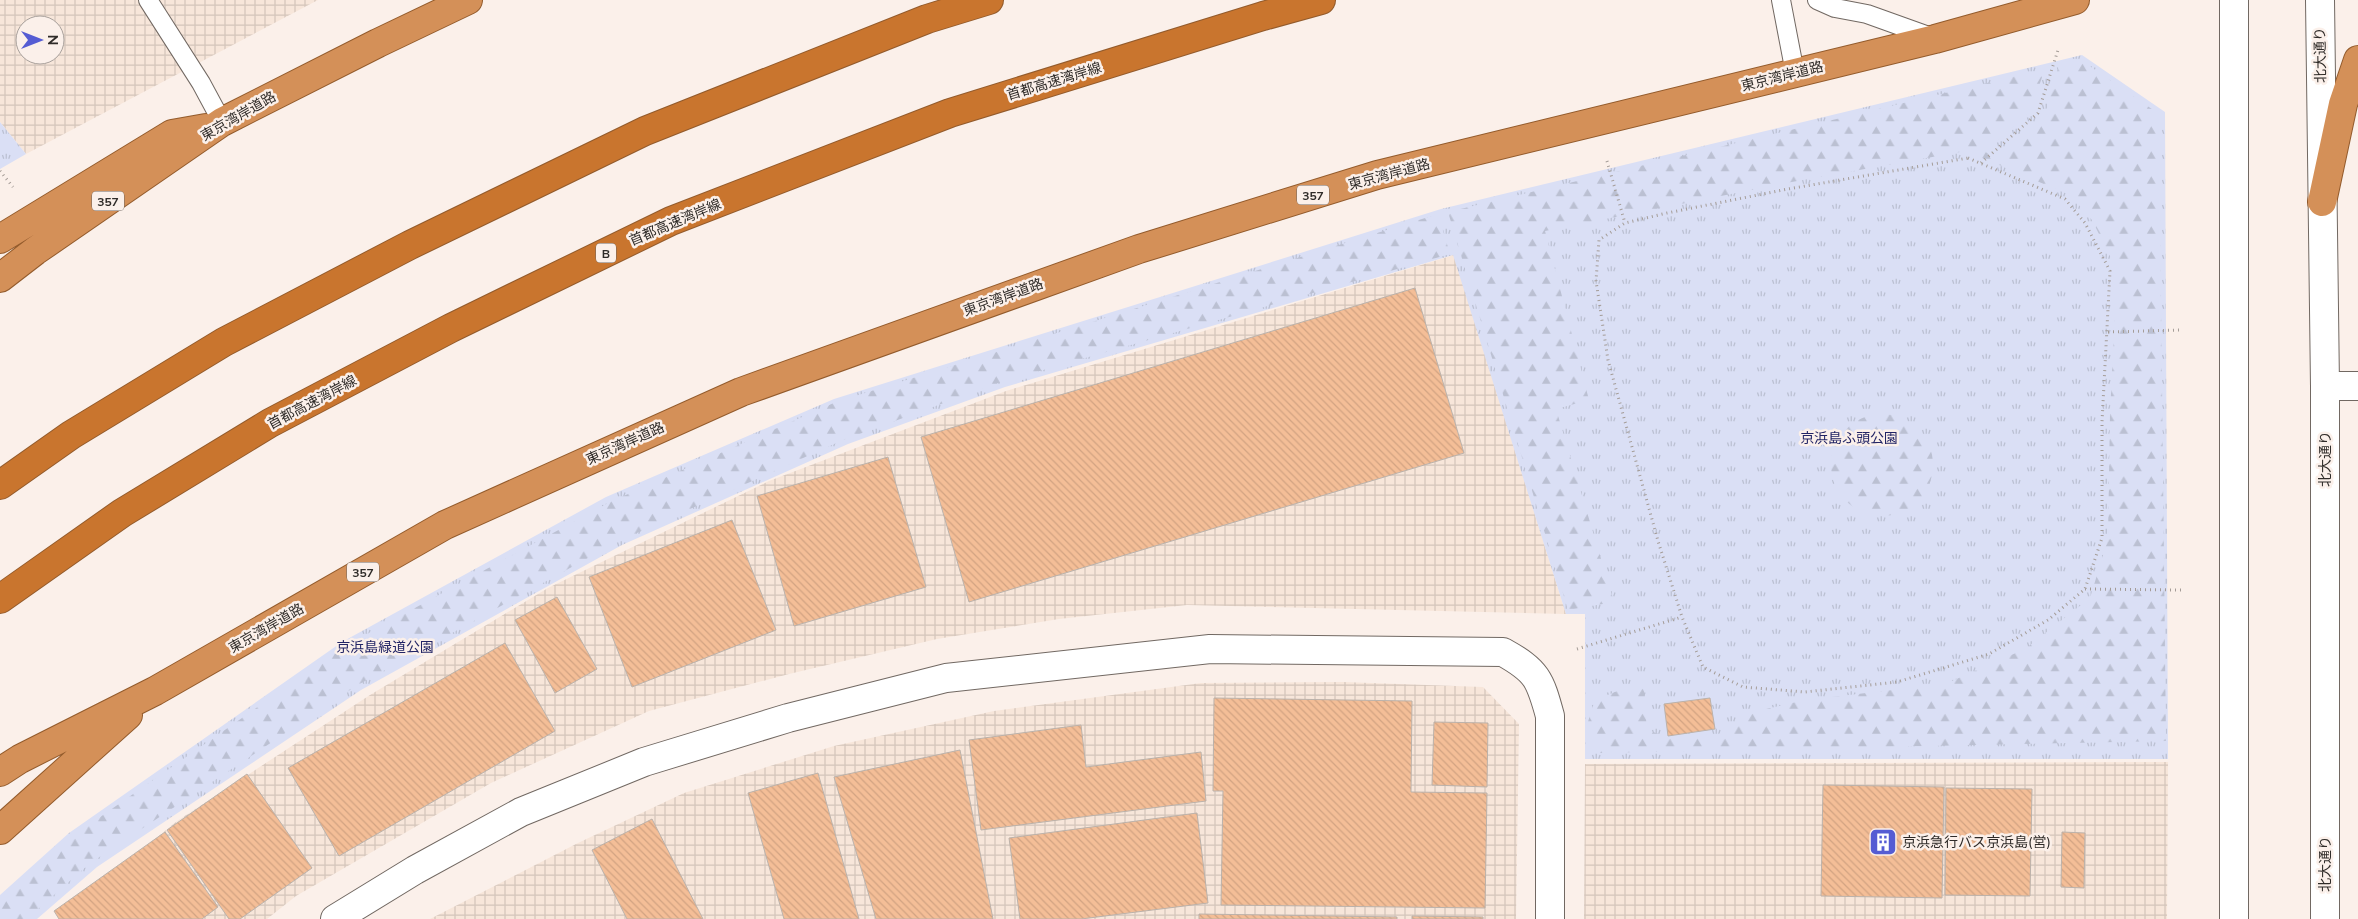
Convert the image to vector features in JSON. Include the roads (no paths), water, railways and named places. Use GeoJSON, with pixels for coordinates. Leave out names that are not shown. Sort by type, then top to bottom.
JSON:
{"type":"FeatureCollection","features":[{"type":"Feature","properties":{"kind":"highway","name":"東京湾岸道路"},"geometry":{"type":"LineString","coordinates":[[0,278],[220,124],[378,43],[468,0]]}},
{"type":"Feature","properties":{"kind":"highway"},"geometry":{"type":"LineString","coordinates":[[0,485],[71,436],[224,342],[410,245],[645,131],[927,19],[989,0]]}},
{"type":"Feature","properties":{"kind":"highway","name":"首都高速湾岸線"},"geometry":{"type":"LineString","coordinates":[[0,599],[122,513],[270,423],[451,328],[671,221],[950,113],[1263,16],[1321,0]]}},
{"type":"Feature","properties":{"kind":"highway","name":"東京湾岸道路"},"geometry":{"type":"LineString","coordinates":[[0,772],[20,759],[156,691],[444,525],[741,392],[1139,249],[1378,175],[1935,38],[2075,0]]}},
{"type":"Feature","properties":{"kind":"highway"},"geometry":{"type":"LineString","coordinates":[[2322,202],[2343,104],[2358,60]]}},
{"type":"Feature","properties":{"kind":"highway"},"geometry":{"type":"LineString","coordinates":[[0,239],[172,134],[220,124]]}},
{"type":"Feature","properties":{"kind":"highway"},"geometry":{"type":"LineString","coordinates":[[0,830],[156,691]]}},
{"type":"Feature","properties":{"kind":"street"},"geometry":{"type":"LineString","coordinates":[[2234,0],[2234,919]]}},
{"type":"Feature","properties":{"kind":"street","name":"北大通り"},"geometry":{"type":"LineString","coordinates":[[2320,0],[2325,386],[2325,919]]}},
{"type":"Feature","properties":{"kind":"street"},"geometry":{"type":"LineString","coordinates":[[2325,386],[2358,386]]}},
{"type":"Feature","properties":{"kind":"street"},"geometry":{"type":"LineString","coordinates":[[335,919],[415,870],[521,812],[662,756],[788,718],[946,678],[1220,649],[1503,652],[1526,665],[1542,688],[1550,716],[1550,919]]}},
{"type":"Feature","properties":{"kind":"lane"},"geometry":{"type":"LineString","coordinates":[[148,0],[201,83],[220,124]]}},
{"type":"Feature","properties":{"kind":"lane"},"geometry":{"type":"LineString","coordinates":[[1781,0],[1795,73]]}},
{"type":"Feature","properties":{"kind":"lane"},"geometry":{"type":"LineString","coordinates":[[1817,0],[1835,8],[1866,14],[1935,38]]}},
{"type":"Feature","properties":{"kind":"place","name":"京浜急行バス京浜島(営)"},"geometry":{"type":"Point","coordinates":[1883,842]}},
{"type":"Feature","properties":{"kind":"park label","name":"京浜島ふ頭公園"},"geometry":{"type":"Point","coordinates":[1849,438]}},
{"type":"Feature","properties":{"kind":"park label","name":"京浜島緑道公園"},"geometry":{"type":"Point","coordinates":[385,647]}}]}
